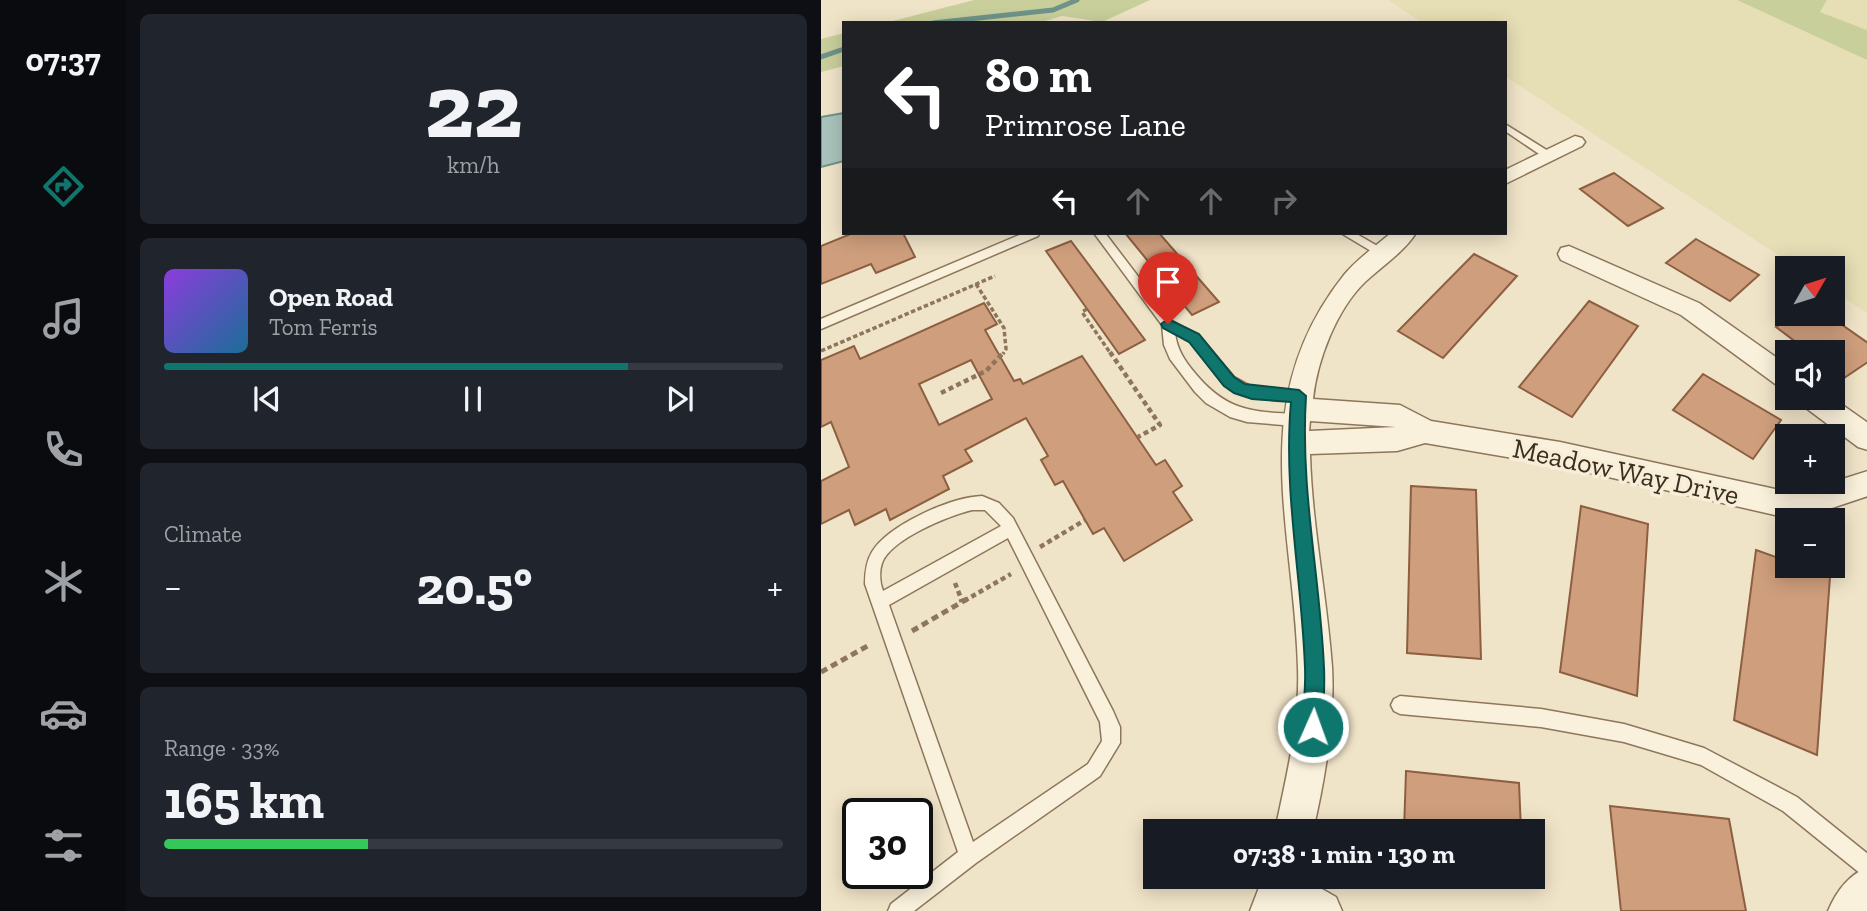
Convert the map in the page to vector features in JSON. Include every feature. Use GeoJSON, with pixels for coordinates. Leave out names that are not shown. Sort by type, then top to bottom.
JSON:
{"type":"FeatureCollection","features":[{"type":"Feature","properties":{"kind":"street"},"geometry":{"type":"LineString","coordinates":[[1507,177],[1575,142]]}},
{"type":"Feature","properties":{"kind":"street"},"geometry":{"type":"LineString","coordinates":[[1297,819],[1311,740],[1315,668],[1301,536],[1297,417],[1302,375],[1318,331],[1331,306],[1351,279],[1380,251],[1402,235]]}},
{"type":"Feature","properties":{"kind":"street"},"geometry":{"type":"LineString","coordinates":[[1569,254],[1690,309],[1775,370]]}},
{"type":"Feature","properties":{"kind":"street"},"geometry":{"type":"LineString","coordinates":[[1828,410],[1867,439]]}},
{"type":"Feature","properties":{"kind":"street","name":"Meadow Way Drive"},"geometry":{"type":"LineString","coordinates":[[1297,417],[1397,439],[1425,432],[1560,454],[1775,502],[1814,501],[1867,483]]}},
{"type":"Feature","properties":{"kind":"street"},"geometry":{"type":"LineString","coordinates":[[1848,911],[1867,887]]}},
{"type":"Feature","properties":{"kind":"street"},"geometry":{"type":"LineString","coordinates":[[1277,892],[1321,911]]}},
{"type":"Feature","properties":{"kind":"lane"},"geometry":{"type":"LineString","coordinates":[[1507,128],[1549,156]]}},
{"type":"Feature","properties":{"kind":"lane"},"geometry":{"type":"LineString","coordinates":[[821,324],[1029,235]]}},
{"type":"Feature","properties":{"kind":"lane"},"geometry":{"type":"LineString","coordinates":[[1101,235],[1168,324],[1194,338],[1229,381],[1297,417]]}},
{"type":"Feature","properties":{"kind":"lane"},"geometry":{"type":"LineString","coordinates":[[1351,235],[1380,251]]}},
{"type":"Feature","properties":{"kind":"lane"},"geometry":{"type":"LineString","coordinates":[[1168,324],[1169,350],[1215,405],[1248,417],[1297,417]]}},
{"type":"Feature","properties":{"kind":"lane"},"geometry":{"type":"LineString","coordinates":[[898,911],[969,856],[1094,770],[1111,743],[1111,727],[1107,718],[1010,529],[994,508],[982,503],[968,503],[895,537],[879,553],[872,568],[873,584],[879,602],[969,856]]}},
{"type":"Feature","properties":{"kind":"lane"},"geometry":{"type":"LineString","coordinates":[[879,602],[1010,529]]}},
{"type":"Feature","properties":{"kind":"lane"},"geometry":{"type":"LineString","coordinates":[[1400,705],[1541,718],[1624,733],[1704,757],[1790,803],[1867,867]]}},
{"type":"Feature","properties":{"kind":"path"},"geometry":{"type":"LineString","coordinates":[[941,393],[983,375],[995,365],[1006,349],[1004,328],[962,263]]}},
{"type":"Feature","properties":{"kind":"path"},"geometry":{"type":"LineString","coordinates":[[821,351],[995,276]]}},
{"type":"Feature","properties":{"kind":"path"},"geometry":{"type":"LineString","coordinates":[[1088,309],[1082,312],[1160,425],[1138,437]]}},
{"type":"Feature","properties":{"kind":"path"},"geometry":{"type":"LineString","coordinates":[[821,672],[892,638],[1026,560],[1085,520]]}},
{"type":"Feature","properties":{"kind":"shaded area"},"geometry":{"type":"Polygon","coordinates":[[[1388,0],[1737,0],[1867,60],[1867,313],[1845,299],[1845,256],[1780,256],[1507,77],[1507,21],[1420,21],[1388,0]]]}},
{"type":"Feature","properties":{"kind":"shaded area"},"geometry":{"type":"Polygon","coordinates":[[[1827,0],[1867,0],[1867,30],[1820,12],[1827,0]]]}},
{"type":"Feature","properties":{"kind":"green space"},"geometry":{"type":"Polygon","coordinates":[[[974,0],[1150,0],[1104,21],[1062,16],[1045,21],[893,21],[974,0]]]}},
{"type":"Feature","properties":{"kind":"green space"},"geometry":{"type":"Polygon","coordinates":[[[1737,0],[1827,0],[1820,12],[1867,30],[1867,60],[1737,0]]]}},
{"type":"Feature","properties":{"kind":"green space"},"geometry":{"type":"Polygon","coordinates":[[[842,34],[842,67],[821,72],[821,39],[842,34]]]}},
{"type":"Feature","properties":{"kind":"water"},"geometry":{"type":"Polygon","coordinates":[[[842,113],[842,162],[821,167],[821,117],[842,113]]]}},
{"type":"Feature","properties":{"kind":"building"},"geometry":{"type":"Polygon","coordinates":[[[1614,173],[1663,208],[1628,226],[1580,189],[1614,173]]]}},
{"type":"Feature","properties":{"kind":"building"},"geometry":{"type":"Polygon","coordinates":[[[848,235],[904,235],[915,257],[876,273],[871,264],[821,284],[821,246],[848,235]]]}},
{"type":"Feature","properties":{"kind":"building"},"geometry":{"type":"Polygon","coordinates":[[[1127,235],[1161,235],[1219,302],[1192,315],[1127,235]]]}},
{"type":"Feature","properties":{"kind":"building"},"geometry":{"type":"Polygon","coordinates":[[[1696,239],[1759,275],[1730,301],[1666,263],[1696,239]]]}},
{"type":"Feature","properties":{"kind":"building"},"geometry":{"type":"Polygon","coordinates":[[[1071,241],[1145,340],[1119,354],[1046,251],[1071,241]]]}},
{"type":"Feature","properties":{"kind":"building"},"geometry":{"type":"Polygon","coordinates":[[[1474,254],[1517,276],[1443,358],[1398,331],[1474,254]]]}},
{"type":"Feature","properties":{"kind":"building"},"geometry":{"type":"Polygon","coordinates":[[[1589,301],[1638,326],[1572,417],[1519,387],[1589,301]]]}},
{"type":"Feature","properties":{"kind":"building"},"geometry":{"type":"Polygon","coordinates":[[[984,303],[997,324],[985,330],[1014,381],[1020,379],[1023,384],[1082,356],[1156,465],[1165,460],[1182,486],[1173,492],[1192,520],[1124,561],[1104,528],[1093,534],[1063,481],[1055,485],[1041,460],[1048,456],[1026,418],[965,450],[972,461],[943,476],[949,489],[890,520],[886,509],[855,525],[849,510],[821,524],[821,481],[849,467],[831,422],[821,427],[821,360],[854,346],[860,359],[984,303]],[[971,360],[919,384],[939,425],[992,399],[971,360]]]}},
{"type":"Feature","properties":{"kind":"building"},"geometry":{"type":"Polygon","coordinates":[[[1844,326],[1868,343],[1868,362],[1845,377],[1845,340],[1793,340],[1776,327],[1844,326]]]}},
{"type":"Feature","properties":{"kind":"building"},"geometry":{"type":"Polygon","coordinates":[[[1703,374],[1781,420],[1775,424],[1775,428],[1753,459],[1673,410],[1703,374]]]}},
{"type":"Feature","properties":{"kind":"building"},"geometry":{"type":"Polygon","coordinates":[[[1411,486],[1476,490],[1481,659],[1407,653],[1411,486]]]}},
{"type":"Feature","properties":{"kind":"building"},"geometry":{"type":"Polygon","coordinates":[[[1581,506],[1648,524],[1637,696],[1560,672],[1581,506]]]}},
{"type":"Feature","properties":{"kind":"building"},"geometry":{"type":"Polygon","coordinates":[[[1756,550],[1775,557],[1775,578],[1830,578],[1817,755],[1734,720],[1756,550]]]}},
{"type":"Feature","properties":{"kind":"building"},"geometry":{"type":"Polygon","coordinates":[[[1406,771],[1519,783],[1520,819],[1404,819],[1406,771]]]}},
{"type":"Feature","properties":{"kind":"building"},"geometry":{"type":"Polygon","coordinates":[[[1610,806],[1729,819],[1746,911],[1621,911],[1610,806]]]}},
{"type":"Feature","properties":{"kind":"waterway"},"geometry":{"type":"LineString","coordinates":[[951,21],[1053,10],[1077,0]]}},
{"type":"Feature","properties":{"kind":"waterway"},"geometry":{"type":"LineString","coordinates":[[821,57],[842,50]]}},
{"type":"Feature","properties":{"kind":"route"},"geometry":{"type":"LineString","coordinates":[[1168,324],[1194,338],[1229,381],[1240,389],[1252,393],[1299,396],[1295,443],[1301,536],[1315,668],[1313,727]]}}]}
